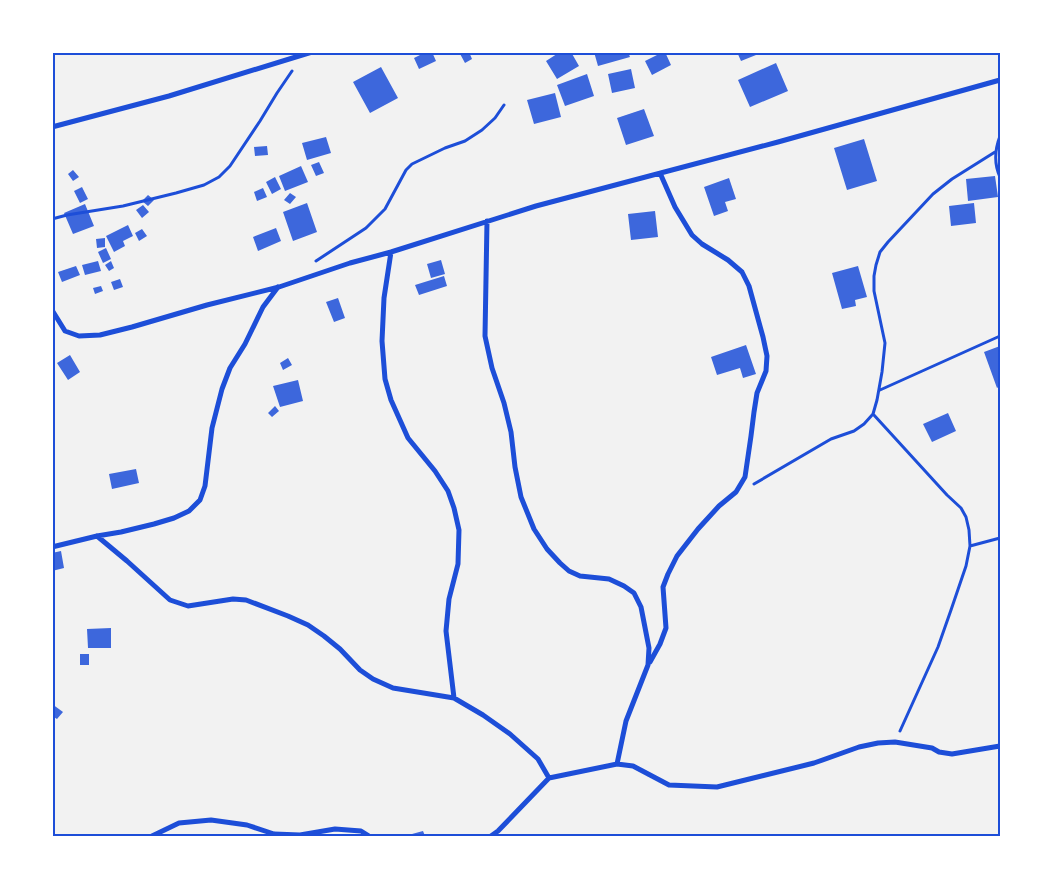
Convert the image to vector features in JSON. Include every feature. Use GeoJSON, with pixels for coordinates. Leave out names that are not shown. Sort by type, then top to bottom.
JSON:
{"type":"FeatureCollection","features":[{"type":"Feature","properties":{"kind":"street"},"geometry":{"type":"LineString","coordinates":[[52,127],[169,96],[312,52]]}},
{"type":"Feature","properties":{"kind":"street"},"geometry":{"type":"LineString","coordinates":[[52,310],[65,331],[79,336],[100,335],[207,304],[279,287],[350,262],[391,252],[536,206],[1000,80]]}},
{"type":"Feature","properties":{"kind":"street"},"geometry":{"type":"LineString","coordinates":[[617,764],[626,721],[648,665],[660,644],[666,628],[663,587],[668,574],[677,556],[698,529],[719,506],[736,492],[745,477],[757,394],[766,371],[768,356],[749,286],[742,272],[692,235],[675,206],[660,173]]}},
{"type":"Feature","properties":{"kind":"street"},"geometry":{"type":"LineString","coordinates":[[487,221],[485,336],[492,368],[504,402],[511,432],[521,497],[534,529],[547,549],[569,571],[580,576],[609,579],[634,593],[642,607],[649,648],[648,665]]}},
{"type":"Feature","properties":{"kind":"street"},"geometry":{"type":"LineString","coordinates":[[391,252],[384,298],[382,341],[385,379],[391,400],[408,438],[435,471],[448,492],[459,530],[458,564],[450,598],[446,630],[454,698]]}},
{"type":"Feature","properties":{"kind":"street"},"geometry":{"type":"LineString","coordinates":[[52,547],[174,518],[190,510],[200,500],[204,486],[212,428],[227,375],[263,308],[279,287]]}},
{"type":"Feature","properties":{"kind":"street"},"geometry":{"type":"LineString","coordinates":[[97,536],[170,600],[188,606],[233,599],[246,600],[308,625],[340,649],[360,670],[373,679],[393,688],[454,698],[510,734],[538,759],[549,778]]}},
{"type":"Feature","properties":{"kind":"street"},"geometry":{"type":"LineString","coordinates":[[491,836],[549,778],[617,764],[633,766],[669,785],[716,787],[814,763],[858,747],[878,743],[895,742],[932,748],[939,752],[952,754],[1000,746]]}},
{"type":"Feature","properties":{"kind":"street"},"geometry":{"type":"LineString","coordinates":[[152,836],[179,823],[211,820],[246,825],[274,834],[300,835],[335,829],[361,831],[369,836]]}},
{"type":"Feature","properties":{"kind":"path"},"geometry":{"type":"LineString","coordinates":[[52,219],[123,206],[176,193],[204,185],[219,177],[230,166],[304,55]]}},
{"type":"Feature","properties":{"kind":"path"},"geometry":{"type":"LineString","coordinates":[[310,265],[366,228],[385,208],[406,170],[412,164],[464,141],[482,130],[495,118],[504,105]]}},
{"type":"Feature","properties":{"kind":"path"},"geometry":{"type":"LineString","coordinates":[[1000,136],[995,152],[1000,177]]}},
{"type":"Feature","properties":{"kind":"path"},"geometry":{"type":"LineString","coordinates":[[736,492],[760,481],[831,439],[854,431],[873,414],[879,391],[885,343],[874,291],[874,276],[880,252],[933,194],[952,179],[995,152]]}},
{"type":"Feature","properties":{"kind":"path"},"geometry":{"type":"LineString","coordinates":[[879,391],[1000,336]]}},
{"type":"Feature","properties":{"kind":"path"},"geometry":{"type":"LineString","coordinates":[[873,414],[961,508],[970,530],[970,546],[966,566],[938,647],[895,742]]}},
{"type":"Feature","properties":{"kind":"path"},"geometry":{"type":"LineString","coordinates":[[970,546],[1000,538]]}},
{"type":"Feature","properties":{"kind":"building"},"geometry":{"type":"Polygon","coordinates":[[[426,52],[432,52],[436,61],[419,69],[414,58],[426,52]]]}},
{"type":"Feature","properties":{"kind":"building"},"geometry":{"type":"Polygon","coordinates":[[[459,52],[469,52],[472,59],[465,63],[459,52]]]}},
{"type":"Feature","properties":{"kind":"building"},"geometry":{"type":"Polygon","coordinates":[[[560,52],[571,52],[579,66],[557,79],[546,61],[560,52]]]}},
{"type":"Feature","properties":{"kind":"building"},"geometry":{"type":"Polygon","coordinates":[[[594,52],[628,52],[630,57],[598,66],[594,52]]]}},
{"type":"Feature","properties":{"kind":"building"},"geometry":{"type":"Polygon","coordinates":[[[665,52],[671,65],[652,75],[645,61],[665,52]]]}},
{"type":"Feature","properties":{"kind":"building"},"geometry":{"type":"Polygon","coordinates":[[[737,52],[761,52],[761,53],[741,61],[737,52]]]}},
{"type":"Feature","properties":{"kind":"building"},"geometry":{"type":"Polygon","coordinates":[[[776,63],[788,91],[750,107],[738,80],[776,63]]]}},
{"type":"Feature","properties":{"kind":"building"},"geometry":{"type":"Polygon","coordinates":[[[381,67],[398,98],[370,113],[353,82],[381,67]]]}},
{"type":"Feature","properties":{"kind":"building"},"geometry":{"type":"Polygon","coordinates":[[[631,69],[635,88],[612,93],[608,74],[631,69]]]}},
{"type":"Feature","properties":{"kind":"building"},"geometry":{"type":"Polygon","coordinates":[[[587,74],[594,96],[565,106],[557,85],[587,74]]]}},
{"type":"Feature","properties":{"kind":"building"},"geometry":{"type":"Polygon","coordinates":[[[555,93],[561,117],[534,124],[527,100],[555,93]]]}},
{"type":"Feature","properties":{"kind":"building"},"geometry":{"type":"Polygon","coordinates":[[[644,109],[654,136],[626,145],[617,118],[644,109]]]}},
{"type":"Feature","properties":{"kind":"building"},"geometry":{"type":"Polygon","coordinates":[[[326,137],[331,153],[307,160],[302,143],[326,137]]]}},
{"type":"Feature","properties":{"kind":"building"},"geometry":{"type":"Polygon","coordinates":[[[864,139],[877,181],[847,190],[834,148],[864,139]]]}},
{"type":"Feature","properties":{"kind":"building"},"geometry":{"type":"Polygon","coordinates":[[[267,146],[268,155],[255,156],[254,147],[267,146]]]}},
{"type":"Feature","properties":{"kind":"building"},"geometry":{"type":"Polygon","coordinates":[[[319,162],[324,173],[316,176],[311,165],[319,162]]]}},
{"type":"Feature","properties":{"kind":"building"},"geometry":{"type":"Polygon","coordinates":[[[301,166],[308,182],[285,191],[279,176],[301,166]]]}},
{"type":"Feature","properties":{"kind":"building"},"geometry":{"type":"Polygon","coordinates":[[[73,170],[79,177],[73,181],[68,174],[73,170]]]}},
{"type":"Feature","properties":{"kind":"building"},"geometry":{"type":"Polygon","coordinates":[[[995,176],[998,197],[968,201],[966,179],[995,176]]]}},
{"type":"Feature","properties":{"kind":"building"},"geometry":{"type":"Polygon","coordinates":[[[275,177],[281,189],[272,194],[266,182],[275,177]]]}},
{"type":"Feature","properties":{"kind":"building"},"geometry":{"type":"Polygon","coordinates":[[[729,178],[736,199],[725,202],[728,211],[714,216],[704,187],[729,178]]]}},
{"type":"Feature","properties":{"kind":"building"},"geometry":{"type":"Polygon","coordinates":[[[82,187],[88,199],[80,203],[74,191],[82,187]]]}},
{"type":"Feature","properties":{"kind":"building"},"geometry":{"type":"Polygon","coordinates":[[[263,188],[267,197],[257,201],[254,192],[263,188]]]}},
{"type":"Feature","properties":{"kind":"building"},"geometry":{"type":"Polygon","coordinates":[[[290,193],[296,197],[290,204],[284,200],[290,193]]]}},
{"type":"Feature","properties":{"kind":"building"},"geometry":{"type":"Polygon","coordinates":[[[148,195],[154,200],[148,206],[142,201],[148,195]]]}},
{"type":"Feature","properties":{"kind":"building"},"geometry":{"type":"Polygon","coordinates":[[[307,203],[317,232],[293,241],[283,212],[307,203]]]}},
{"type":"Feature","properties":{"kind":"building"},"geometry":{"type":"Polygon","coordinates":[[[974,203],[976,223],[951,226],[949,206],[974,203]]]}},
{"type":"Feature","properties":{"kind":"building"},"geometry":{"type":"Polygon","coordinates":[[[85,204],[94,226],[73,234],[64,213],[85,204]]]}},
{"type":"Feature","properties":{"kind":"building"},"geometry":{"type":"Polygon","coordinates":[[[143,205],[149,212],[142,218],[136,210],[143,205]]]}},
{"type":"Feature","properties":{"kind":"building"},"geometry":{"type":"Polygon","coordinates":[[[655,211],[658,237],[631,240],[628,214],[655,211]]]}},
{"type":"Feature","properties":{"kind":"building"},"geometry":{"type":"Polygon","coordinates":[[[128,225],[133,236],[123,241],[125,246],[114,252],[106,236],[128,225]]]}},
{"type":"Feature","properties":{"kind":"building"},"geometry":{"type":"Polygon","coordinates":[[[276,228],[281,241],[258,251],[253,237],[276,228]]]}},
{"type":"Feature","properties":{"kind":"building"},"geometry":{"type":"Polygon","coordinates":[[[142,229],[147,236],[139,241],[135,233],[142,229]]]}},
{"type":"Feature","properties":{"kind":"building"},"geometry":{"type":"Polygon","coordinates":[[[105,238],[105,247],[97,248],[96,239],[105,238]]]}},
{"type":"Feature","properties":{"kind":"building"},"geometry":{"type":"Polygon","coordinates":[[[106,248],[111,259],[103,263],[98,252],[106,248]]]}},
{"type":"Feature","properties":{"kind":"building"},"geometry":{"type":"Polygon","coordinates":[[[441,260],[445,274],[431,278],[427,264],[441,260]]]}},
{"type":"Feature","properties":{"kind":"building"},"geometry":{"type":"Polygon","coordinates":[[[98,261],[101,271],[85,275],[82,265],[98,261]]]}},
{"type":"Feature","properties":{"kind":"building"},"geometry":{"type":"Polygon","coordinates":[[[111,261],[114,268],[109,271],[105,265],[111,261]]]}},
{"type":"Feature","properties":{"kind":"building"},"geometry":{"type":"Polygon","coordinates":[[[76,266],[80,275],[62,282],[58,272],[76,266]]]}},
{"type":"Feature","properties":{"kind":"building"},"geometry":{"type":"Polygon","coordinates":[[[858,266],[867,297],[855,300],[856,306],[842,309],[832,273],[858,266]]]}},
{"type":"Feature","properties":{"kind":"building"},"geometry":{"type":"Polygon","coordinates":[[[444,276],[447,286],[419,295],[415,285],[444,276]]]}},
{"type":"Feature","properties":{"kind":"building"},"geometry":{"type":"Polygon","coordinates":[[[120,279],[123,287],[114,290],[111,282],[120,279]]]}},
{"type":"Feature","properties":{"kind":"building"},"geometry":{"type":"Polygon","coordinates":[[[101,286],[103,291],[95,294],[93,288],[101,286]]]}},
{"type":"Feature","properties":{"kind":"building"},"geometry":{"type":"Polygon","coordinates":[[[338,298],[345,318],[334,322],[326,302],[338,298]]]}},
{"type":"Feature","properties":{"kind":"building"},"geometry":{"type":"Polygon","coordinates":[[[746,345],[756,374],[743,378],[740,368],[717,375],[711,357],[746,345]]]}},
{"type":"Feature","properties":{"kind":"building"},"geometry":{"type":"Polygon","coordinates":[[[1000,346],[1000,386],[997,388],[984,352],[1000,346]]]}},
{"type":"Feature","properties":{"kind":"building"},"geometry":{"type":"Polygon","coordinates":[[[70,355],[80,372],[68,380],[57,363],[70,355]]]}},
{"type":"Feature","properties":{"kind":"building"},"geometry":{"type":"Polygon","coordinates":[[[288,358],[292,365],[283,370],[280,363],[288,358]]]}},
{"type":"Feature","properties":{"kind":"building"},"geometry":{"type":"Polygon","coordinates":[[[298,380],[303,401],[280,407],[273,386],[298,380]]]}},
{"type":"Feature","properties":{"kind":"building"},"geometry":{"type":"Polygon","coordinates":[[[275,406],[279,411],[272,417],[268,413],[275,406]]]}},
{"type":"Feature","properties":{"kind":"building"},"geometry":{"type":"Polygon","coordinates":[[[948,413],[956,431],[932,442],[923,424],[948,413]]]}},
{"type":"Feature","properties":{"kind":"building"},"geometry":{"type":"Polygon","coordinates":[[[136,469],[139,483],[112,489],[109,474],[136,469]]]}},
{"type":"Feature","properties":{"kind":"building"},"geometry":{"type":"Polygon","coordinates":[[[61,551],[64,568],[52,571],[52,553],[61,551]]]}},
{"type":"Feature","properties":{"kind":"building"},"geometry":{"type":"Polygon","coordinates":[[[111,628],[111,648],[88,648],[87,629],[111,628]]]}},
{"type":"Feature","properties":{"kind":"building"},"geometry":{"type":"Polygon","coordinates":[[[80,654],[89,654],[89,665],[80,665],[80,654]]]}},
{"type":"Feature","properties":{"kind":"building"},"geometry":{"type":"Polygon","coordinates":[[[52,704],[63,712],[57,719],[52,716],[52,704]]]}},
{"type":"Feature","properties":{"kind":"building"},"geometry":{"type":"Polygon","coordinates":[[[423,831],[425,836],[413,836],[412,834],[423,831]]]}}]}
